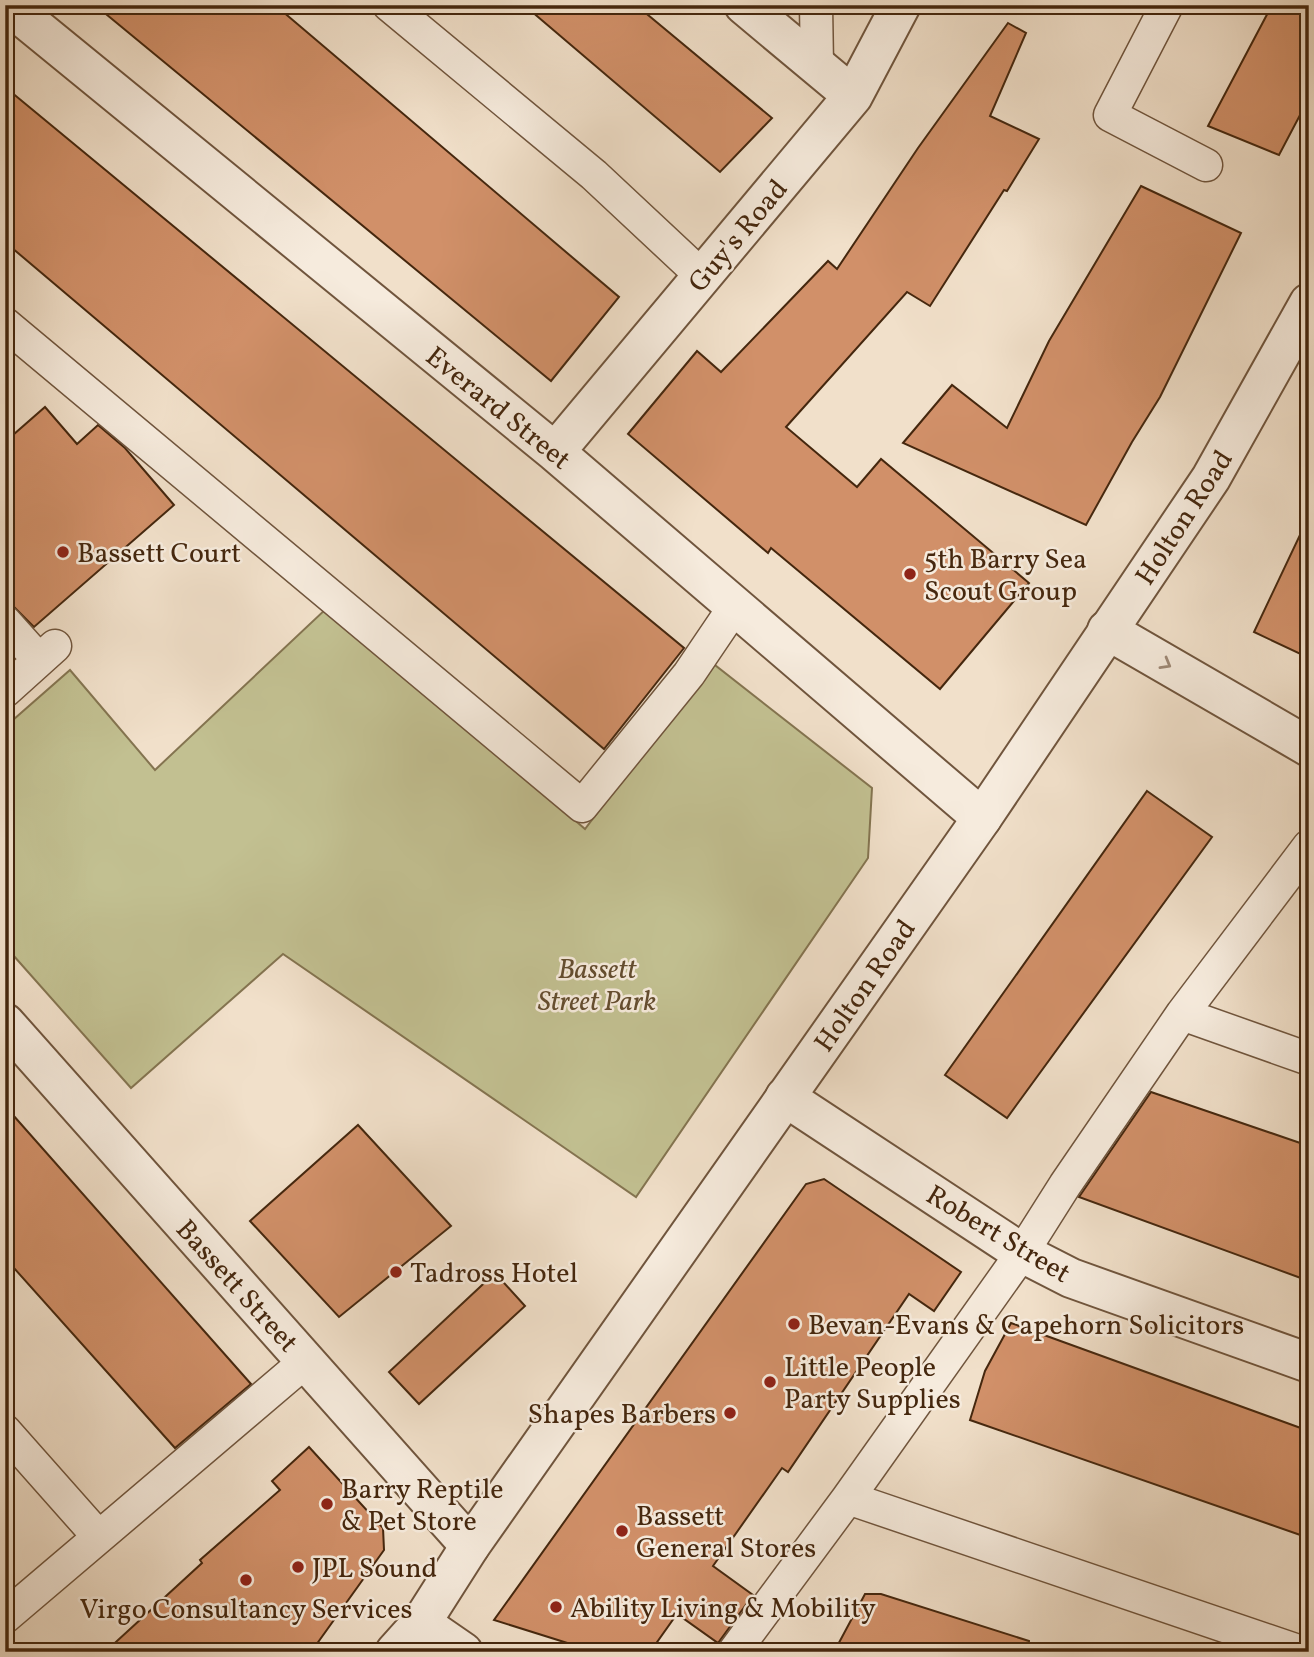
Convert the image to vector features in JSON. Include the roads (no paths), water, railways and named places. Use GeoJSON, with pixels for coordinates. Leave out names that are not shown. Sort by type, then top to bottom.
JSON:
{"type":"FeatureCollection","features":[{"type":"Feature","properties":{"kind":"street","name":"Everard Street"},"geometry":{"type":"LineString","coordinates":[[8,5],[555,452],[982,818]]}},
{"type":"Feature","properties":{"kind":"street"},"geometry":{"type":"LineString","coordinates":[[744,5],[853,96]]}},
{"type":"Feature","properties":{"kind":"street","name":"Guy's Road"},"geometry":{"type":"LineString","coordinates":[[555,452],[853,96],[901,5]]}},
{"type":"Feature","properties":{"kind":"street","name":"Holton Road"},"geometry":{"type":"LineString","coordinates":[[395,1652],[421,1623],[470,1546],[982,818],[1211,478],[1309,303]]}},
{"type":"Feature","properties":{"kind":"street"},"geometry":{"type":"LineString","coordinates":[[1107,630],[1309,747]]}},
{"type":"Feature","properties":{"kind":"street","name":"Bassett Street"},"geometry":{"type":"LineString","coordinates":[[5,1023],[470,1546]]}},
{"type":"Feature","properties":{"kind":"street","name":"Robert Street"},"geometry":{"type":"LineString","coordinates":[[785,1097],[1022,1253],[1071,1278],[1309,1363]]}},
{"type":"Feature","properties":{"kind":"street"},"geometry":{"type":"LineString","coordinates":[[421,1623],[463,1652]]}},
{"type":"Feature","properties":{"kind":"lane"},"geometry":{"type":"LineString","coordinates":[[389,5],[594,175],[702,276]]}},
{"type":"Feature","properties":{"kind":"lane"},"geometry":{"type":"LineString","coordinates":[[816,5],[817,66]]}},
{"type":"Feature","properties":{"kind":"lane"},"geometry":{"type":"LineString","coordinates":[[1167,5],[1110,115],[1206,165]]}},
{"type":"Feature","properties":{"kind":"lane"},"geometry":{"type":"LineString","coordinates":[[5,324],[582,806],[689,674],[735,607]]}},
{"type":"Feature","properties":{"kind":"lane"},"geometry":{"type":"LineString","coordinates":[[5,622],[47,653],[5,691]]}},
{"type":"Feature","properties":{"kind":"lane"},"geometry":{"type":"LineString","coordinates":[[734,1652],[848,1498],[1022,1253],[1182,1014],[1309,846]]}},
{"type":"Feature","properties":{"kind":"lane"},"geometry":{"type":"LineString","coordinates":[[1182,1014],[1309,1059]]}},
{"type":"Feature","properties":{"kind":"lane"},"geometry":{"type":"LineString","coordinates":[[5,1617],[306,1361]]}},
{"type":"Feature","properties":{"kind":"lane"},"geometry":{"type":"LineString","coordinates":[[5,1431],[98,1536]]}},
{"type":"Feature","properties":{"kind":"lane"},"geometry":{"type":"LineString","coordinates":[[848,1498],[1301,1652]]}},
{"type":"Feature","properties":{"kind":"place","name":"Bassett Court"},"geometry":{"type":"Point","coordinates":[63,552]}},
{"type":"Feature","properties":{"kind":"place","name":"5th Barry Sea Scout Group"},"geometry":{"type":"Point","coordinates":[910,574]}},
{"type":"Feature","properties":{"kind":"place","name":"Tadross Hotel"},"geometry":{"type":"Point","coordinates":[396,1272]}},
{"type":"Feature","properties":{"kind":"place","name":"Bevan-Evans & Capehorn Solicitors"},"geometry":{"type":"Point","coordinates":[794,1324]}},
{"type":"Feature","properties":{"kind":"place","name":"Little People Party Supplies"},"geometry":{"type":"Point","coordinates":[770,1382]}},
{"type":"Feature","properties":{"kind":"place","name":"Shapes Barbers"},"geometry":{"type":"Point","coordinates":[730,1413]}},
{"type":"Feature","properties":{"kind":"place","name":"Barry Reptile & Pet Store"},"geometry":{"type":"Point","coordinates":[327,1504]}},
{"type":"Feature","properties":{"kind":"place","name":"Bassett General Stores"},"geometry":{"type":"Point","coordinates":[622,1531]}},
{"type":"Feature","properties":{"kind":"place","name":"JPL Sound"},"geometry":{"type":"Point","coordinates":[298,1567]}},
{"type":"Feature","properties":{"kind":"place","name":"Virgo Consultancy Services"},"geometry":{"type":"Point","coordinates":[246,1580]}},
{"type":"Feature","properties":{"kind":"place","name":"Ability Living & Mobility"},"geometry":{"type":"Point","coordinates":[556,1607]}},
{"type":"Feature","properties":{"kind":"park label","name":"Bassett Street Park"},"geometry":{"type":"Point","coordinates":[597,984]}}]}
